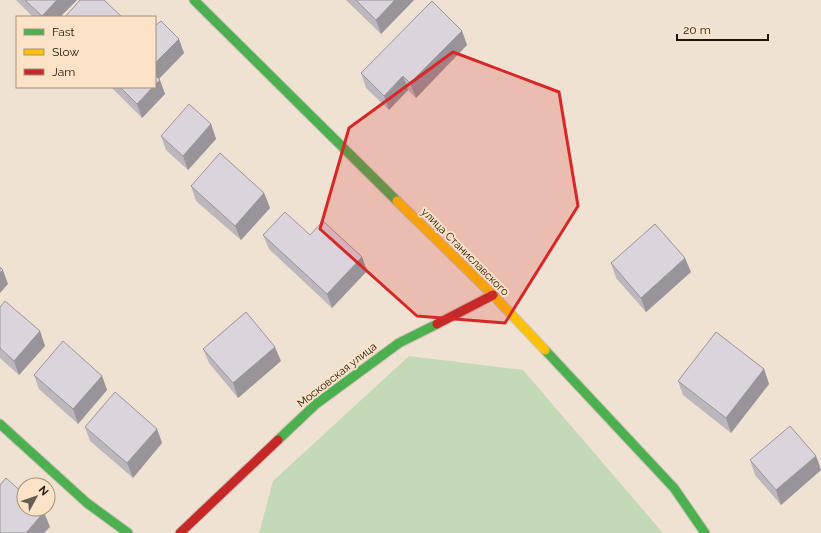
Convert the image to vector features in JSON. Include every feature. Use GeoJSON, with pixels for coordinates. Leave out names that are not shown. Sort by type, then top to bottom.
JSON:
{"type":"FeatureCollection","features":[{"type":"Feature","properties":{"kind":"street","name":"улица Станиславского"},"geometry":{"type":"LineString","coordinates":[[194,0],[493,295],[674,488],[705,533]]}},
{"type":"Feature","properties":{"kind":"street","name":"Московская улица"},"geometry":{"type":"LineString","coordinates":[[180,533],[316,404],[399,343],[493,295]]}},
{"type":"Feature","properties":{"kind":"street"},"geometry":{"type":"LineString","coordinates":[[0,424],[87,503],[128,533]]}},
{"type":"Feature","properties":{"kind":"highlighted area"},"geometry":{"type":"Polygon","coordinates":[[[453,52],[559,92],[578,206],[505,323],[417,316],[320,229],[349,128],[453,52]]]}},
{"type":"Feature","properties":{"kind":"green space"},"geometry":{"type":"Polygon","coordinates":[[[409,356],[523,370],[663,533],[259,533],[273,481],[409,356]]]}},
{"type":"Feature","properties":{"kind":"building"},"geometry":{"type":"Polygon","coordinates":[[[25,0],[57,0],[42,16],[25,0]]]}},
{"type":"Feature","properties":{"kind":"building"},"geometry":{"type":"Polygon","coordinates":[[[80,0],[104,0],[121,16],[66,16],[80,0]]]}},
{"type":"Feature","properties":{"kind":"building"},"geometry":{"type":"Polygon","coordinates":[[[356,0],[395,0],[376,20],[356,0]]]}},
{"type":"Feature","properties":{"kind":"building"},"geometry":{"type":"Polygon","coordinates":[[[432,1],[462,31],[410,83],[403,76],[384,96],[361,73],[432,1]]]}},
{"type":"Feature","properties":{"kind":"building"},"geometry":{"type":"Polygon","coordinates":[[[161,21],[179,39],[156,62],[156,25],[161,21]]]}},
{"type":"Feature","properties":{"kind":"building"},"geometry":{"type":"Polygon","coordinates":[[[156,76],[160,80],[156,84],[156,76]]]}},
{"type":"Feature","properties":{"kind":"building"},"geometry":{"type":"Polygon","coordinates":[[[121,88],[152,88],[137,104],[121,88]]]}},
{"type":"Feature","properties":{"kind":"building"},"geometry":{"type":"Polygon","coordinates":[[[189,104],[211,124],[183,156],[161,136],[189,104]]]}},
{"type":"Feature","properties":{"kind":"building"},"geometry":{"type":"Polygon","coordinates":[[[220,153],[264,193],[235,226],[191,186],[220,153]]]}},
{"type":"Feature","properties":{"kind":"building"},"geometry":{"type":"Polygon","coordinates":[[[285,212],[310,235],[323,221],[362,257],[327,294],[263,235],[285,212]]]}},
{"type":"Feature","properties":{"kind":"building"},"geometry":{"type":"Polygon","coordinates":[[[655,224],[685,258],[641,298],[611,263],[655,224]]]}},
{"type":"Feature","properties":{"kind":"building"},"geometry":{"type":"Polygon","coordinates":[[[5,301],[40,331],[14,361],[0,348],[0,307],[5,301]]]}},
{"type":"Feature","properties":{"kind":"building"},"geometry":{"type":"Polygon","coordinates":[[[246,312],[275,347],[233,383],[203,349],[246,312]]]}},
{"type":"Feature","properties":{"kind":"building"},"geometry":{"type":"Polygon","coordinates":[[[716,332],[764,369],[726,418],[678,381],[716,332]]]}},
{"type":"Feature","properties":{"kind":"building"},"geometry":{"type":"Polygon","coordinates":[[[63,341],[102,376],[73,409],[34,375],[63,341]]]}},
{"type":"Feature","properties":{"kind":"building"},"geometry":{"type":"Polygon","coordinates":[[[115,392],[157,429],[127,463],[85,427],[115,392]]]}},
{"type":"Feature","properties":{"kind":"building"},"geometry":{"type":"Polygon","coordinates":[[[790,426],[816,456],[776,490],[750,460],[790,426]]]}},
{"type":"Feature","properties":{"kind":"building"},"geometry":{"type":"Polygon","coordinates":[[[6,478],[16,487],[16,517],[40,517],[26,533],[0,533],[0,485],[6,478]]]}},
{"type":"Feature","properties":{"kind":"traffic: fast"},"geometry":{"type":"LineString","coordinates":[[194,0],[397,201]]}},
{"type":"Feature","properties":{"kind":"traffic: fast"},"geometry":{"type":"LineString","coordinates":[[278,440],[316,404],[399,343],[437,324]]}},
{"type":"Feature","properties":{"kind":"traffic: fast"},"geometry":{"type":"LineString","coordinates":[[545,350],[674,488],[705,533]]}},
{"type":"Feature","properties":{"kind":"traffic: fast"},"geometry":{"type":"LineString","coordinates":[[0,424],[87,503],[128,533]]}},
{"type":"Feature","properties":{"kind":"traffic: slow"},"geometry":{"type":"LineString","coordinates":[[397,201],[493,295],[545,350]]}},
{"type":"Feature","properties":{"kind":"traffic: jam"},"geometry":{"type":"LineString","coordinates":[[437,324],[493,295]]}},
{"type":"Feature","properties":{"kind":"traffic: jam"},"geometry":{"type":"LineString","coordinates":[[180,533],[278,440]]}}]}
